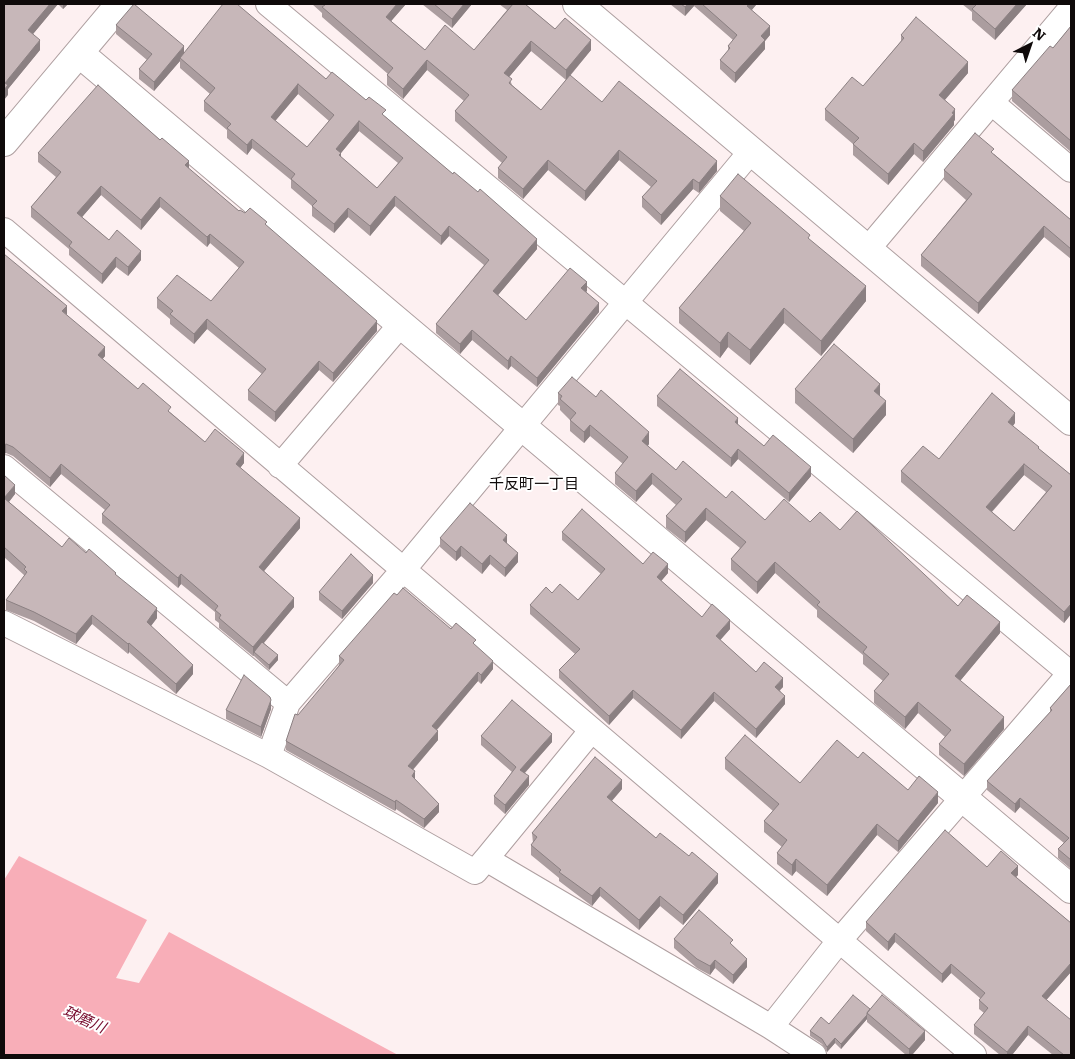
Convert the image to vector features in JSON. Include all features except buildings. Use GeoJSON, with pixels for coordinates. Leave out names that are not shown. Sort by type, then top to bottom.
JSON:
{"type":"FeatureCollection","features":[{"type":"Feature","properties":{"kind":"street"},"geometry":{"type":"LineString","coordinates":[[4,142],[120,4]]}},
{"type":"Feature","properties":{"kind":"street"},"geometry":{"type":"LineString","coordinates":[[268,4],[1071,673],[839,941],[772,1027]]}},
{"type":"Feature","properties":{"kind":"street"},"geometry":{"type":"LineString","coordinates":[[577,4],[1071,421]]}},
{"type":"Feature","properties":{"kind":"street"},"geometry":{"type":"LineString","coordinates":[[867,250],[1071,8]]}},
{"type":"Feature","properties":{"kind":"street"},"geometry":{"type":"LineString","coordinates":[[80,53],[1071,889]]}},
{"type":"Feature","properties":{"kind":"street"},"geometry":{"type":"LineString","coordinates":[[992,103],[1071,170]]}},
{"type":"Feature","properties":{"kind":"street"},"geometry":{"type":"LineString","coordinates":[[269,756],[288,703],[404,569],[752,150]]}},
{"type":"Feature","properties":{"kind":"street"},"geometry":{"type":"LineString","coordinates":[[4,230],[974,1055]]}},
{"type":"Feature","properties":{"kind":"street"},"geometry":{"type":"LineString","coordinates":[[280,466],[401,324]]}},
{"type":"Feature","properties":{"kind":"street"},"geometry":{"type":"LineString","coordinates":[[4,467],[288,703]]}},
{"type":"Feature","properties":{"kind":"street"},"geometry":{"type":"LineString","coordinates":[[4,623],[269,756],[475,872],[591,731]]}},
{"type":"Feature","properties":{"kind":"street"},"geometry":{"type":"LineString","coordinates":[[486,859],[772,1027],[814,1055]]}},
{"type":"Feature","properties":{"kind":"shaded area"},"geometry":{"type":"Polygon","coordinates":[[[19,856],[147,920],[116,978],[139,983],[169,932],[398,1055],[4,1055],[4,880],[19,856]]]}},
{"type":"Feature","properties":{"kind":"district","name":"千反町一丁目"},"geometry":{"type":"Point","coordinates":[534,485]}},
{"type":"Feature","properties":{"kind":"water label","name":"球磨川"},"geometry":{"type":"Point","coordinates":[84,1020]}}]}
